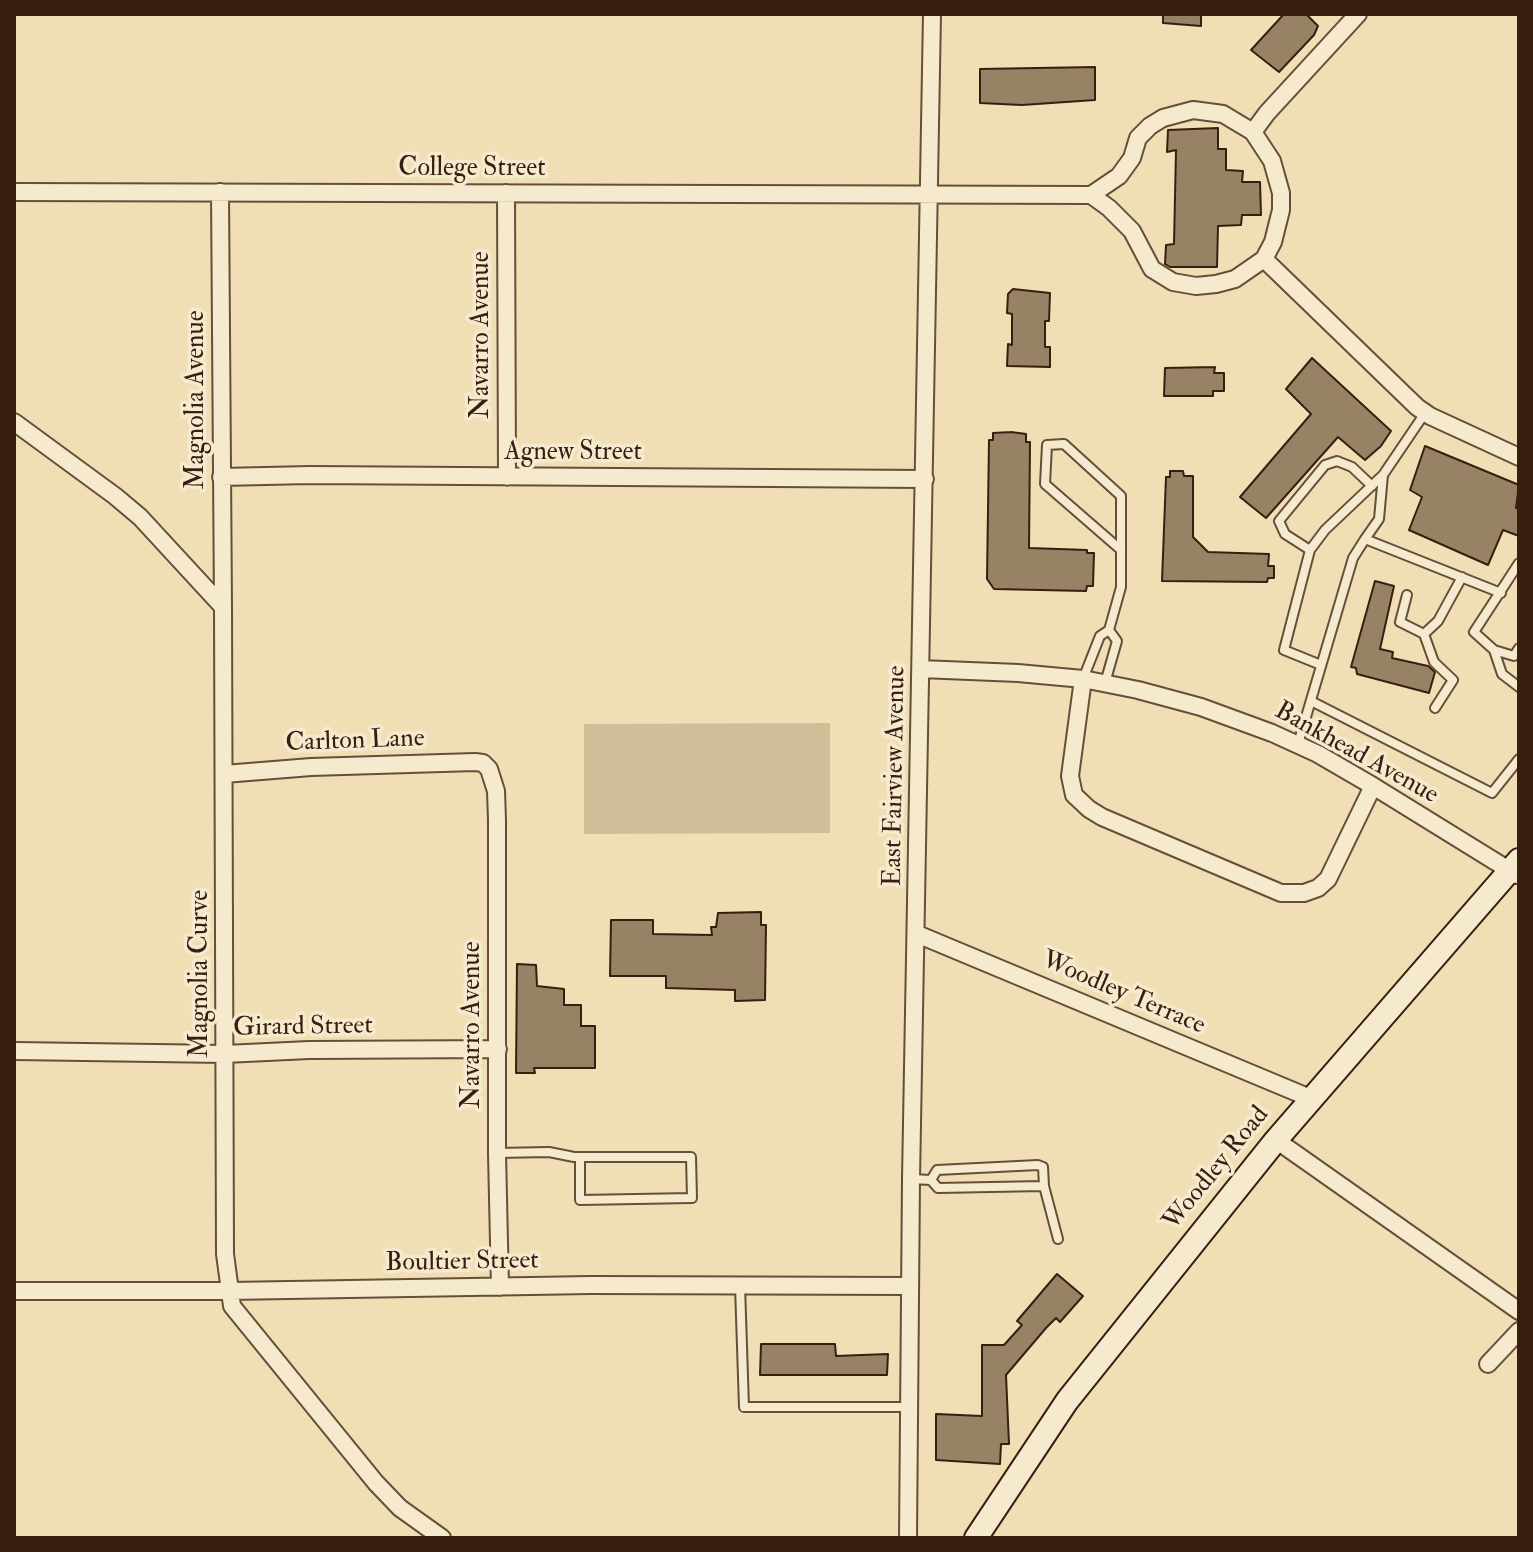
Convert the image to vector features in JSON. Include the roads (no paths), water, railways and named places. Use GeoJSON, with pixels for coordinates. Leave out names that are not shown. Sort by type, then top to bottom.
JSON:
{"type":"FeatureCollection","features":[{"type":"Feature","properties":{"kind":"main road","name":"Woodley Road"},"geometry":{"type":"LineString","coordinates":[[980,1535],[1067,1401],[1276,1140],[1516,869]]}},
{"type":"Feature","properties":{"kind":"street","name":"East Fairview Avenue"},"geometry":{"type":"LineString","coordinates":[[908,1538],[911,1179],[932,14]]}},
{"type":"Feature","properties":{"kind":"street"},"geometry":{"type":"LineString","coordinates":[[1253,132],[1358,14]]}},
{"type":"Feature","properties":{"kind":"street"},"geometry":{"type":"LineString","coordinates":[[1208,110],[1223,114],[1253,132],[1272,161],[1281,193],[1279,227],[1264,259],[1235,279],[1196,286],[1173,282],[1152,269],[1132,231],[1091,195],[1119,176],[1132,158],[1138,138],[1163,118],[1178,112],[1208,110]]}},
{"type":"Feature","properties":{"kind":"street","name":"College Street"},"geometry":{"type":"LineString","coordinates":[[14,192],[1091,195]]}},
{"type":"Feature","properties":{"kind":"street","name":"Magnolia Avenue"},"geometry":{"type":"LineString","coordinates":[[220,192],[223,607]]}},
{"type":"Feature","properties":{"kind":"street","name":"Navarro Avenue"},"geometry":{"type":"LineString","coordinates":[[506,193],[507,477]]}},
{"type":"Feature","properties":{"kind":"street"},"geometry":{"type":"LineString","coordinates":[[1264,259],[1425,413],[1519,457]]}},
{"type":"Feature","properties":{"kind":"street"},"geometry":{"type":"LineString","coordinates":[[14,422],[140,517],[223,607]]}},
{"type":"Feature","properties":{"kind":"street","name":"Agnew Street"},"geometry":{"type":"LineString","coordinates":[[221,477],[925,479]]}},
{"type":"Feature","properties":{"kind":"street","name":"Magnolia Curve"},"geometry":{"type":"LineString","coordinates":[[223,607],[225,1254],[229,1291],[236,1313],[376,1483],[400,1508],[442,1538]]}},
{"type":"Feature","properties":{"kind":"street","name":"Bankhead Avenue"},"geometry":{"type":"LineString","coordinates":[[921,669],[1083,679],[1201,707],[1298,745],[1516,869]]}},
{"type":"Feature","properties":{"kind":"street"},"geometry":{"type":"LineString","coordinates":[[1083,679],[1070,776],[1074,795],[1102,817],[1281,893],[1304,893],[1318,888],[1328,879],[1373,786]]}},
{"type":"Feature","properties":{"kind":"street","name":"Carlton Lane"},"geometry":{"type":"LineString","coordinates":[[224,774],[311,767],[475,762],[487,765]]}},
{"type":"Feature","properties":{"kind":"street","name":"Navarro Avenue"},"geometry":{"type":"LineString","coordinates":[[487,765],[494,778],[497,820],[500,1287]]}},
{"type":"Feature","properties":{"kind":"street","name":"Woodley Terrace"},"geometry":{"type":"LineString","coordinates":[[917,934],[1310,1098]]}},
{"type":"Feature","properties":{"kind":"street","name":"Girard Street"},"geometry":{"type":"LineString","coordinates":[[14,1051],[225,1054],[309,1050],[498,1049]]}},
{"type":"Feature","properties":{"kind":"street"},"geometry":{"type":"LineString","coordinates":[[1276,1140],[1519,1311]]}},
{"type":"Feature","properties":{"kind":"street","name":"Boultier Street"},"geometry":{"type":"LineString","coordinates":[[14,1291],[910,1286]]}},
{"type":"Feature","properties":{"kind":"street"},"geometry":{"type":"LineString","coordinates":[[1488,1364],[1519,1331]]}},
{"type":"Feature","properties":{"kind":"lane"},"geometry":{"type":"LineString","coordinates":[[1321,665],[1284,650],[1310,550],[1325,530],[1383,475],[1425,413]]}},
{"type":"Feature","properties":{"kind":"lane"},"geometry":{"type":"LineString","coordinates":[[1083,679],[1100,636],[1109,630],[1121,587],[1121,550],[1121,496],[1064,444],[1047,445],[1045,484],[1121,550]]}},
{"type":"Feature","properties":{"kind":"lane"},"geometry":{"type":"LineString","coordinates":[[1310,550],[1285,534],[1279,521],[1325,465],[1337,461],[1352,467],[1372,486]]}},
{"type":"Feature","properties":{"kind":"lane"},"geometry":{"type":"LineString","coordinates":[[1298,745],[1353,558],[1379,519],[1383,475]]}},
{"type":"Feature","properties":{"kind":"lane"},"geometry":{"type":"LineString","coordinates":[[1365,539],[1501,593]]}},
{"type":"Feature","properties":{"kind":"lane"},"geometry":{"type":"LineString","coordinates":[[1519,563],[1474,632],[1494,650],[1514,656],[1519,648]]}},
{"type":"Feature","properties":{"kind":"lane"},"geometry":{"type":"LineString","coordinates":[[1424,634],[1438,621],[1462,577]]}},
{"type":"Feature","properties":{"kind":"lane"},"geometry":{"type":"LineString","coordinates":[[1407,595],[1400,622],[1424,634],[1434,662],[1453,680],[1435,708]]}},
{"type":"Feature","properties":{"kind":"lane"},"geometry":{"type":"LineString","coordinates":[[1105,683],[1117,641],[1109,630]]}},
{"type":"Feature","properties":{"kind":"lane"},"geometry":{"type":"LineString","coordinates":[[1494,650],[1502,674],[1519,687]]}},
{"type":"Feature","properties":{"kind":"lane"},"geometry":{"type":"LineString","coordinates":[[1311,701],[1492,793],[1519,759]]}},
{"type":"Feature","properties":{"kind":"lane"},"geometry":{"type":"LineString","coordinates":[[497,1153],[691,1157],[692,1198],[580,1200],[580,1157]]}},
{"type":"Feature","properties":{"kind":"lane"},"geometry":{"type":"LineString","coordinates":[[931,1180],[937,1170],[1043,1167],[1044,1186],[1058,1239]]}},
{"type":"Feature","properties":{"kind":"lane"},"geometry":{"type":"LineString","coordinates":[[911,1179],[931,1180],[938,1188],[1044,1186]]}},
{"type":"Feature","properties":{"kind":"lane"},"geometry":{"type":"LineString","coordinates":[[740,1286],[744,1407],[909,1407]]}}]}
